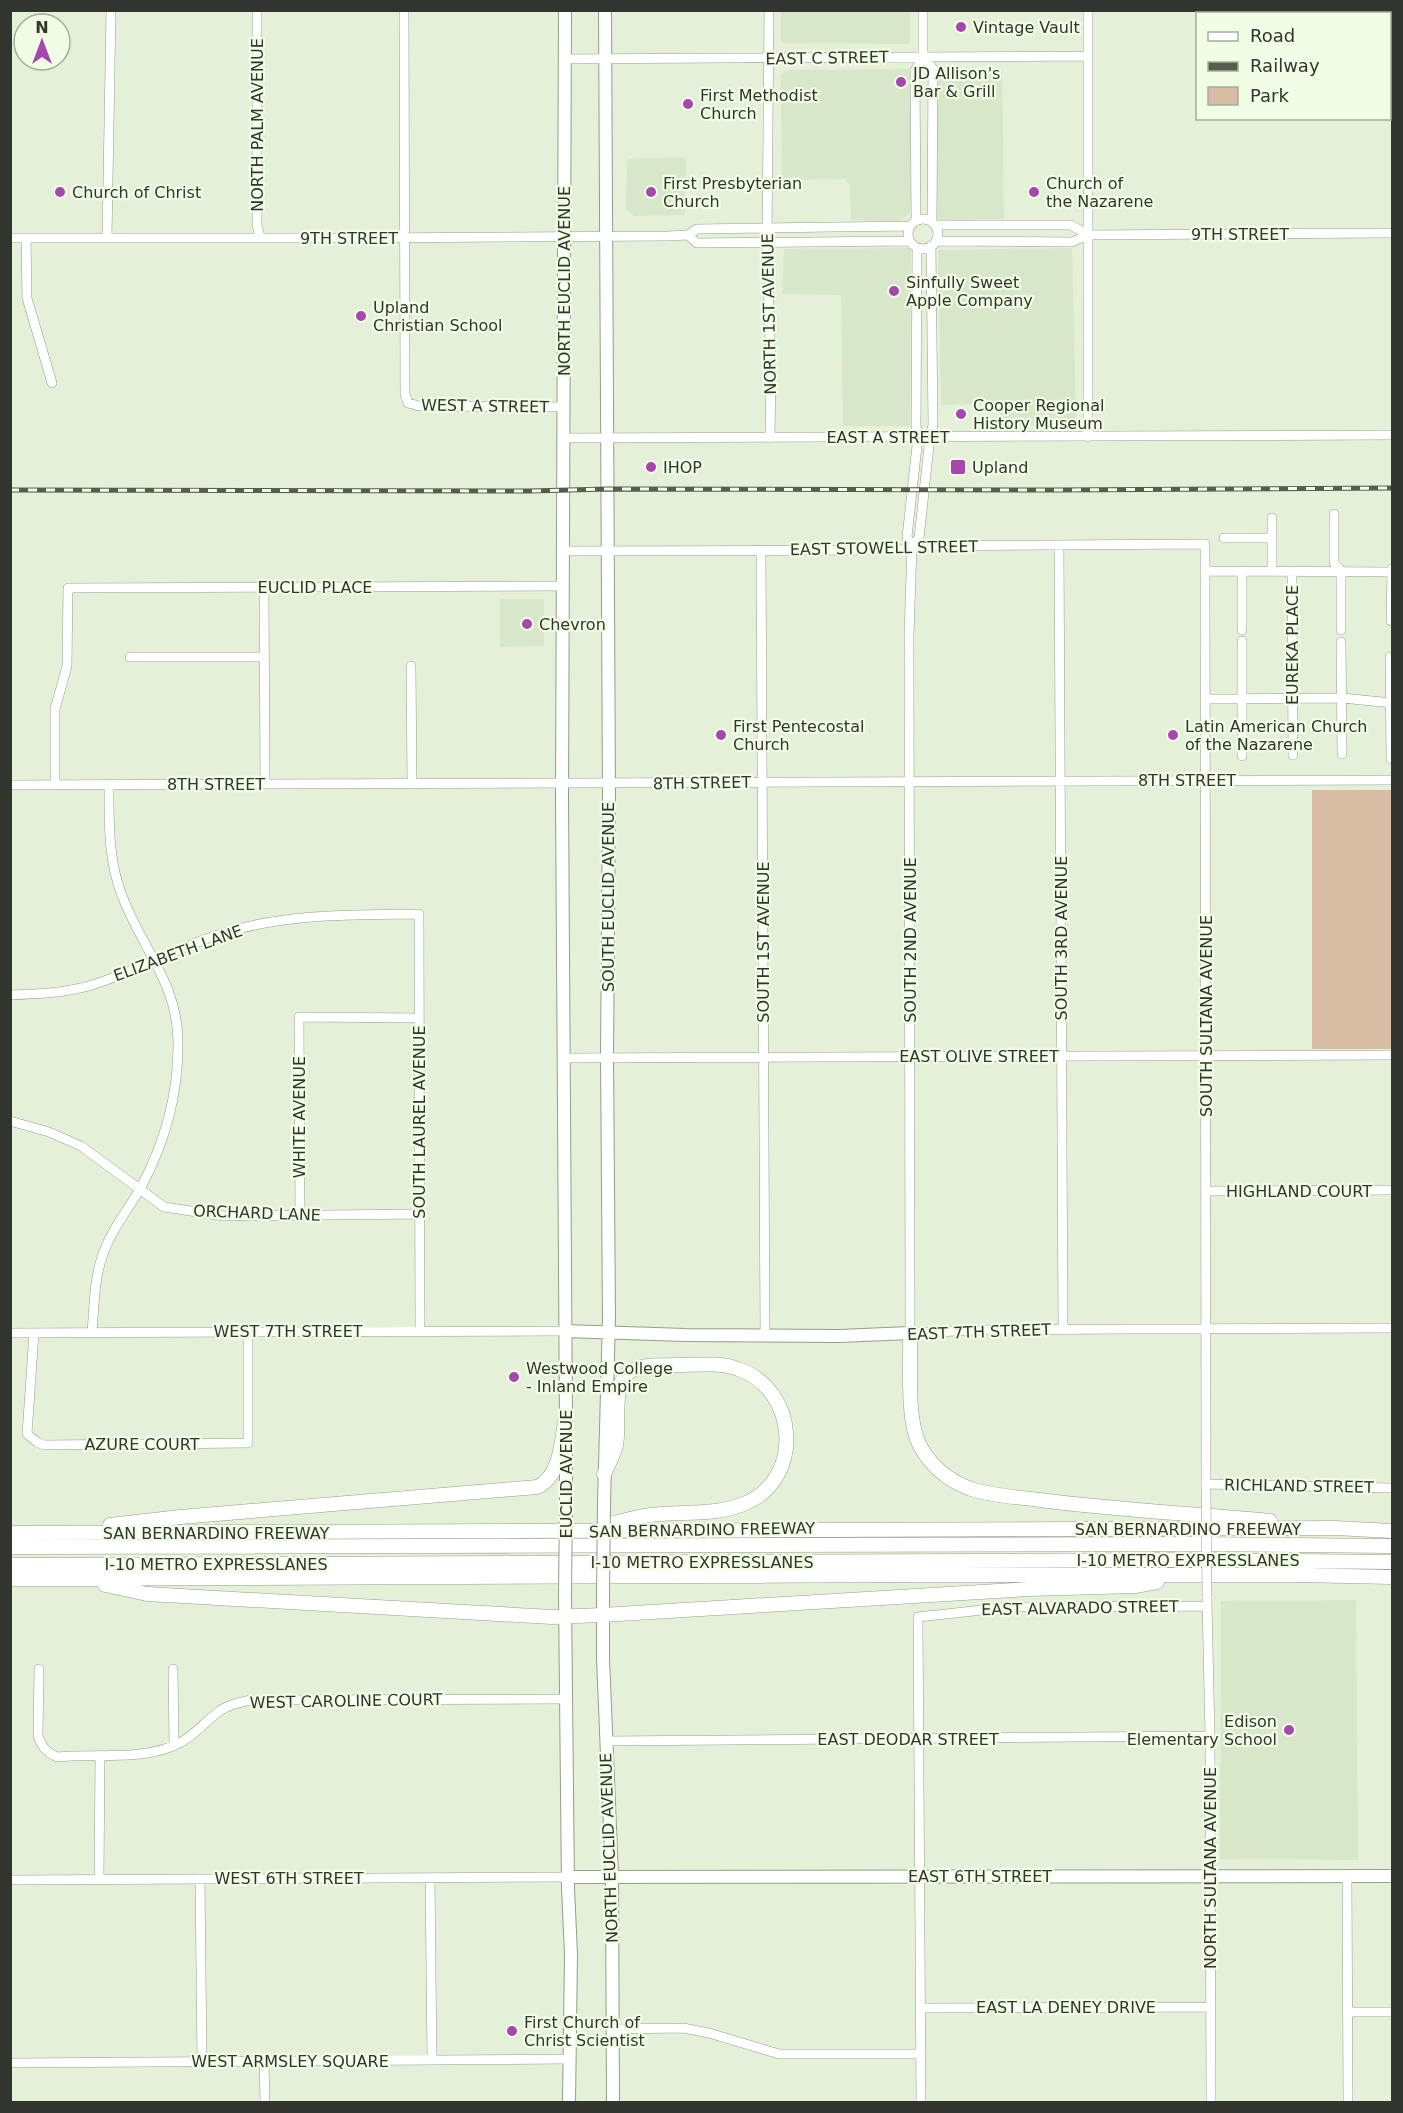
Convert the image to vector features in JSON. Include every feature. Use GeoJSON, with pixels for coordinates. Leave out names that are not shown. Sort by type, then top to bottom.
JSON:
{"type":"FeatureCollection","features":[{"type":"Feature","properties":{"kind":"highway"},"geometry":{"type":"LineString","coordinates":[[910,1334],[912,1417],[915,1432],[920,1446],[933,1464],[961,1485],[988,1493],[1065,1503],[1335,1528]]}},
{"type":"Feature","properties":{"kind":"highway"},"geometry":{"type":"LineString","coordinates":[[577,1531],[651,1515],[734,1508],[758,1497],[773,1483],[785,1456],[786,1430],[783,1413],[764,1384],[738,1368],[693,1365],[640,1368],[628,1374],[622,1381],[619,1392],[616,1445],[604,1474]]}},
{"type":"Feature","properties":{"kind":"highway"},"geometry":{"type":"LineString","coordinates":[[42,1533],[180,1517],[537,1487],[545,1484],[551,1476],[557,1461],[566,1415]]}},
{"type":"Feature","properties":{"kind":"highway","name":"SAN BERNARDINO FREEWAY"},"geometry":{"type":"LineString","coordinates":[[10,1533],[1335,1528],[1392,1531]]}},
{"type":"Feature","properties":{"kind":"highway","name":"I-10 METRO EXPRESSLANES"},"geometry":{"type":"LineString","coordinates":[[10,1547],[1192,1544],[1392,1546]]}},
{"type":"Feature","properties":{"kind":"highway","name":"I-10 METRO EXPRESSLANES"},"geometry":{"type":"LineString","coordinates":[[10,1565],[1157,1560],[1392,1562]]}},
{"type":"Feature","properties":{"kind":"highway"},"geometry":{"type":"LineString","coordinates":[[79,1579],[147,1594],[566,1616],[1029,1589],[1135,1586],[1191,1575]]}},
{"type":"Feature","properties":{"kind":"highway"},"geometry":{"type":"LineString","coordinates":[[10,1580],[1191,1575],[1392,1577]]}},
{"type":"Feature","properties":{"kind":"main road","name":"NORTH EUCLID AVENUE"},"geometry":{"type":"LineString","coordinates":[[562,551],[565,10]]}},
{"type":"Feature","properties":{"kind":"main road"},"geometry":{"type":"LineString","coordinates":[[605,10],[608,551]]}},
{"type":"Feature","properties":{"kind":"main road"},"geometry":{"type":"LineString","coordinates":[[562,551],[565,1058]]}},
{"type":"Feature","properties":{"kind":"main road","name":"SOUTH EUCLID AVENUE"},"geometry":{"type":"LineString","coordinates":[[608,551],[608,1333]]}},
{"type":"Feature","properties":{"kind":"main road","name":"EUCLID AVENUE"},"geometry":{"type":"LineString","coordinates":[[565,1058],[566,1616]]}},
{"type":"Feature","properties":{"kind":"main road","name":"EAST 7TH STREET"},"geometry":{"type":"LineString","coordinates":[[565,1331],[765,1335],[910,1334]]}},
{"type":"Feature","properties":{"kind":"main road"},"geometry":{"type":"LineString","coordinates":[[604,1474],[608,1333]]}},
{"type":"Feature","properties":{"kind":"main road","name":"NORTH EUCLID AVENUE"},"geometry":{"type":"LineString","coordinates":[[604,1474],[602,1615],[612,1876],[613,2103]]}},
{"type":"Feature","properties":{"kind":"main road"},"geometry":{"type":"LineString","coordinates":[[566,1616],[568,1876],[571,1954],[569,2103]]}},
{"type":"Feature","properties":{"kind":"main road","name":"EAST 6TH STREET"},"geometry":{"type":"LineString","coordinates":[[568,1876],[1392,1876]]}},
{"type":"Feature","properties":{"kind":"street"},"geometry":{"type":"LineString","coordinates":[[107,237],[111,10]]}},
{"type":"Feature","properties":{"kind":"street","name":"NORTH PALM AVENUE"},"geometry":{"type":"LineString","coordinates":[[257,10],[257,225],[260,238]]}},
{"type":"Feature","properties":{"kind":"street"},"geometry":{"type":"LineString","coordinates":[[404,10],[404,238]]}},
{"type":"Feature","properties":{"kind":"street","name":"NORTH 1ST AVENUE"},"geometry":{"type":"LineString","coordinates":[[769,10],[767,242],[771,373],[770,438]]}},
{"type":"Feature","properties":{"kind":"street"},"geometry":{"type":"LineString","coordinates":[[923,10],[923,57],[915,71],[913,223],[908,233],[914,244],[924,249],[934,243],[938,234],[933,224],[933,69],[923,57]]}},
{"type":"Feature","properties":{"kind":"street"},"geometry":{"type":"LineString","coordinates":[[1088,10],[1088,437]]}},
{"type":"Feature","properties":{"kind":"street","name":"EAST C STREET"},"geometry":{"type":"LineString","coordinates":[[565,59],[1088,56]]}},
{"type":"Feature","properties":{"kind":"street"},"geometry":{"type":"LineString","coordinates":[[913,223],[925,219],[933,224]]}},
{"type":"Feature","properties":{"kind":"street","name":"9TH STREET"},"geometry":{"type":"LineString","coordinates":[[10,238],[688,235],[697,229],[913,223]]}},
{"type":"Feature","properties":{"kind":"street","name":"9TH STREET"},"geometry":{"type":"LineString","coordinates":[[933,224],[1071,225],[1088,235]]}},
{"type":"Feature","properties":{"kind":"street","name":"9TH STREET"},"geometry":{"type":"LineString","coordinates":[[934,243],[1072,242],[1088,235],[1392,233]]}},
{"type":"Feature","properties":{"kind":"street","name":"9TH STREET"},"geometry":{"type":"LineString","coordinates":[[688,235],[697,243],[914,244]]}},
{"type":"Feature","properties":{"kind":"street"},"geometry":{"type":"LineString","coordinates":[[26,238],[27,298],[52,383]]}},
{"type":"Feature","properties":{"kind":"street","name":"WEST A STREET"},"geometry":{"type":"LineString","coordinates":[[404,238],[405,394],[408,403],[429,406],[563,407]]}},
{"type":"Feature","properties":{"kind":"street","name":"SOUTH 2ND AVENUE"},"geometry":{"type":"LineString","coordinates":[[912,546],[919,538],[933,425],[934,243]]}},
{"type":"Feature","properties":{"kind":"street","name":"SOUTH 2ND AVENUE"},"geometry":{"type":"LineString","coordinates":[[910,1334],[909,602],[912,546],[907,537],[918,437],[914,244]]}},
{"type":"Feature","properties":{"kind":"street","name":"EAST A STREET"},"geometry":{"type":"LineString","coordinates":[[563,438],[1392,435]]}},
{"type":"Feature","properties":{"kind":"street"},"geometry":{"type":"LineString","coordinates":[[1334,514],[1334,563],[1341,572],[1341,630]]}},
{"type":"Feature","properties":{"kind":"street","name":"EUREKA PLACE"},"geometry":{"type":"LineString","coordinates":[[1272,518],[1272,571]]}},
{"type":"Feature","properties":{"kind":"street"},"geometry":{"type":"LineString","coordinates":[[1224,538],[1272,538]]}},
{"type":"Feature","properties":{"kind":"street","name":"EAST STOWELL STREET"},"geometry":{"type":"LineString","coordinates":[[562,551],[901,550],[912,546],[1205,544]]}},
{"type":"Feature","properties":{"kind":"street","name":"SOUTH SULTANA AVENUE"},"geometry":{"type":"LineString","coordinates":[[1205,544],[1207,1601]]}},
{"type":"Feature","properties":{"kind":"street","name":"SOUTH 3RD AVENUE"},"geometry":{"type":"LineString","coordinates":[[1059,545],[1063,1330]]}},
{"type":"Feature","properties":{"kind":"street","name":"SOUTH 1ST AVENUE"},"geometry":{"type":"LineString","coordinates":[[761,549],[765,1335]]}},
{"type":"Feature","properties":{"kind":"street"},"geometry":{"type":"LineString","coordinates":[[1205,571],[1392,571],[1391,621]]}},
{"type":"Feature","properties":{"kind":"street"},"geometry":{"type":"LineString","coordinates":[[1242,571],[1242,630]]}},
{"type":"Feature","properties":{"kind":"street","name":"EUREKA PLACE"},"geometry":{"type":"LineString","coordinates":[[1292,571],[1293,755]]}},
{"type":"Feature","properties":{"kind":"street","name":"EUCLID PLACE"},"geometry":{"type":"LineString","coordinates":[[54,785],[55,709],[67,666],[68,588],[562,586]]}},
{"type":"Feature","properties":{"kind":"street"},"geometry":{"type":"LineString","coordinates":[[264,588],[265,784]]}},
{"type":"Feature","properties":{"kind":"street"},"geometry":{"type":"LineString","coordinates":[[1242,641],[1242,756]]}},
{"type":"Feature","properties":{"kind":"street"},"geometry":{"type":"LineString","coordinates":[[1341,642],[1342,754]]}},
{"type":"Feature","properties":{"kind":"street"},"geometry":{"type":"LineString","coordinates":[[130,657],[264,657]]}},
{"type":"Feature","properties":{"kind":"street"},"geometry":{"type":"LineString","coordinates":[[1390,657],[1390,759]]}},
{"type":"Feature","properties":{"kind":"street"},"geometry":{"type":"LineString","coordinates":[[411,666],[412,784]]}},
{"type":"Feature","properties":{"kind":"street"},"geometry":{"type":"LineString","coordinates":[[1205,699],[1342,699],[1391,703]]}},
{"type":"Feature","properties":{"kind":"street","name":"8TH STREET"},"geometry":{"type":"LineString","coordinates":[[10,785],[1392,780]]}},
{"type":"Feature","properties":{"kind":"street"},"geometry":{"type":"LineString","coordinates":[[92,1334],[96,1282],[102,1256],[113,1232],[157,1157],[166,1130],[176,1084],[178,1043],[174,1012],[164,979],[135,926],[122,895],[109,838],[109,785]]}},
{"type":"Feature","properties":{"kind":"street","name":"ELIZABETH LANE"},"geometry":{"type":"LineString","coordinates":[[10,995],[48,994],[93,984],[224,933],[277,920],[323,915],[419,914]]}},
{"type":"Feature","properties":{"kind":"street","name":"SOUTH LAUREL AVENUE"},"geometry":{"type":"LineString","coordinates":[[419,914],[420,1331]]}},
{"type":"Feature","properties":{"kind":"street","name":"WHITE AVENUE"},"geometry":{"type":"LineString","coordinates":[[300,1215],[299,1017],[419,1018]]}},
{"type":"Feature","properties":{"kind":"street","name":"EAST OLIVE STREET"},"geometry":{"type":"LineString","coordinates":[[565,1058],[1392,1055]]}},
{"type":"Feature","properties":{"kind":"street","name":"ORCHARD LANE"},"geometry":{"type":"LineString","coordinates":[[10,1121],[49,1132],[81,1146],[164,1207],[224,1215],[420,1214]]}},
{"type":"Feature","properties":{"kind":"street","name":"HIGHLAND COURT"},"geometry":{"type":"LineString","coordinates":[[1206,1191],[1392,1190]]}},
{"type":"Feature","properties":{"kind":"street","name":"EAST 7TH STREET"},"geometry":{"type":"LineString","coordinates":[[910,1334],[981,1330],[1392,1328]]}},
{"type":"Feature","properties":{"kind":"street","name":"AZURE COURT"},"geometry":{"type":"LineString","coordinates":[[34,1334],[27,1434],[37,1442],[44,1444],[248,1443],[248,1331]]}},
{"type":"Feature","properties":{"kind":"street","name":"WEST 7TH STREET"},"geometry":{"type":"LineString","coordinates":[[10,1334],[565,1331]]}},
{"type":"Feature","properties":{"kind":"street","name":"RICHLAND STREET"},"geometry":{"type":"LineString","coordinates":[[1206,1486],[1296,1484],[1392,1488]]}},
{"type":"Feature","properties":{"kind":"street","name":"EAST ALVARADO STREET"},"geometry":{"type":"LineString","coordinates":[[919,1739],[918,1617],[1010,1607],[1207,1601]]}},
{"type":"Feature","properties":{"kind":"street","name":"NORTH SULTANA AVENUE"},"geometry":{"type":"LineString","coordinates":[[1207,1601],[1210,1736],[1211,2103]]}},
{"type":"Feature","properties":{"kind":"street","name":"WEST CAROLINE COURT"},"geometry":{"type":"LineString","coordinates":[[39,1669],[39,1736],[47,1753],[57,1757],[154,1752],[174,1746],[188,1738],[222,1710],[236,1703],[251,1700],[566,1699]]}},
{"type":"Feature","properties":{"kind":"street"},"geometry":{"type":"LineString","coordinates":[[173,1669],[174,1746]]}},
{"type":"Feature","properties":{"kind":"street","name":"EAST DEODAR STREET"},"geometry":{"type":"LineString","coordinates":[[606,1740],[1210,1736]]}},
{"type":"Feature","properties":{"kind":"street"},"geometry":{"type":"LineString","coordinates":[[919,1739],[921,2103]]}},
{"type":"Feature","properties":{"kind":"street"},"geometry":{"type":"LineString","coordinates":[[99,1879],[100,1755]]}},
{"type":"Feature","properties":{"kind":"street","name":"WEST 6TH STREET"},"geometry":{"type":"LineString","coordinates":[[10,1880],[568,1876]]}},
{"type":"Feature","properties":{"kind":"street"},"geometry":{"type":"LineString","coordinates":[[1347,1876],[1348,2103]]}},
{"type":"Feature","properties":{"kind":"street"},"geometry":{"type":"LineString","coordinates":[[430,1878],[432,2060]]}},
{"type":"Feature","properties":{"kind":"street"},"geometry":{"type":"LineString","coordinates":[[201,1879],[202,2062]]}},
{"type":"Feature","properties":{"kind":"street","name":"EAST LA DENEY DRIVE"},"geometry":{"type":"LineString","coordinates":[[921,2008],[1211,2007]]}},
{"type":"Feature","properties":{"kind":"street"},"geometry":{"type":"LineString","coordinates":[[1347,2012],[1392,2012]]}},
{"type":"Feature","properties":{"kind":"street"},"geometry":{"type":"LineString","coordinates":[[613,2029],[683,2028],[709,2033],[779,2054],[921,2054]]}},
{"type":"Feature","properties":{"kind":"street","name":"WEST ARMSLEY SQUARE"},"geometry":{"type":"LineString","coordinates":[[10,2063],[569,2059]]}},
{"type":"Feature","properties":{"kind":"street"},"geometry":{"type":"LineString","coordinates":[[264,2062],[265,2103]]}},
{"type":"Feature","properties":{"kind":"shaded area"},"geometry":{"type":"Polygon","coordinates":[[[781,11],[910,11],[910,42],[909,44],[783,43],[781,42],[781,11]]]}},
{"type":"Feature","properties":{"kind":"shaded area"},"geometry":{"type":"Polygon","coordinates":[[[908,69],[910,71],[911,209],[909,214],[899,221],[851,220],[850,184],[846,183],[846,179],[784,180],[782,178],[781,75],[783,73],[790,70],[908,69]]]}},
{"type":"Feature","properties":{"kind":"shaded area"},"geometry":{"type":"Polygon","coordinates":[[[941,69],[1002,69],[1004,219],[940,220],[937,218],[937,71],[941,69]]]}},
{"type":"Feature","properties":{"kind":"shaded area"},"geometry":{"type":"Polygon","coordinates":[[[681,157],[686,159],[685,215],[634,216],[626,209],[627,159],[681,157]]]}},
{"type":"Feature","properties":{"kind":"shaded area"},"geometry":{"type":"Polygon","coordinates":[[[909,248],[911,251],[910,426],[843,426],[841,295],[782,294],[784,249],[909,248]]]}},
{"type":"Feature","properties":{"kind":"shaded area"},"geometry":{"type":"Polygon","coordinates":[[[1072,248],[1076,421],[1071,425],[1001,425],[1000,404],[941,405],[938,251],[1072,248]]]}},
{"type":"Feature","properties":{"kind":"shaded area"},"geometry":{"type":"Polygon","coordinates":[[[500,599],[544,599],[544,646],[500,647],[500,599]]]}},
{"type":"Feature","properties":{"kind":"shaded area","name":"Edison Elementary School"},"geometry":{"type":"Polygon","coordinates":[[[1356,1600],[1358,1860],[1220,1859],[1221,1601],[1356,1600]]]}},
{"type":"Feature","properties":{"kind":"green space"},"geometry":{"type":"Polygon","coordinates":[[[1312,790],[1392,790],[1392,1049],[1312,1049],[1312,790]]]}},
{"type":"Feature","properties":{"kind":"railway"},"geometry":{"type":"LineString","coordinates":[[10,490],[1392,488]]}},
{"type":"Feature","properties":{"kind":"place","name":"Vintage Vault"},"geometry":{"type":"Point","coordinates":[961,27]}},
{"type":"Feature","properties":{"kind":"place","name":"JD Allison's Bar & Grill"},"geometry":{"type":"Point","coordinates":[901,82]}},
{"type":"Feature","properties":{"kind":"place","name":"First Methodist Church"},"geometry":{"type":"Point","coordinates":[688,104]}},
{"type":"Feature","properties":{"kind":"place","name":"Church of Christ"},"geometry":{"type":"Point","coordinates":[60,192]}},
{"type":"Feature","properties":{"kind":"place","name":"First Presbyterian Church"},"geometry":{"type":"Point","coordinates":[651,192]}},
{"type":"Feature","properties":{"kind":"place","name":"Church of the Nazarene"},"geometry":{"type":"Point","coordinates":[1034,192]}},
{"type":"Feature","properties":{"kind":"place","name":"Sinfully Sweet Apple Company"},"geometry":{"type":"Point","coordinates":[894,291]}},
{"type":"Feature","properties":{"kind":"place","name":"Upland Christian School"},"geometry":{"type":"Point","coordinates":[361,316]}},
{"type":"Feature","properties":{"kind":"place","name":"Cooper Regional History Museum"},"geometry":{"type":"Point","coordinates":[961,414]}},
{"type":"Feature","properties":{"kind":"place","name":"IHOP"},"geometry":{"type":"Point","coordinates":[651,467]}},
{"type":"Feature","properties":{"kind":"place","name":"Upland"},"geometry":{"type":"Point","coordinates":[958,467]}},
{"type":"Feature","properties":{"kind":"place","name":"Chevron"},"geometry":{"type":"Point","coordinates":[527,624]}},
{"type":"Feature","properties":{"kind":"place","name":"First Pentecostal Church"},"geometry":{"type":"Point","coordinates":[721,735]}},
{"type":"Feature","properties":{"kind":"place","name":"Latin American Church of the Nazarene"},"geometry":{"type":"Point","coordinates":[1173,735]}},
{"type":"Feature","properties":{"kind":"place","name":"Westwood College - Inland Empire"},"geometry":{"type":"Point","coordinates":[514,1377]}},
{"type":"Feature","properties":{"kind":"place","name":"Edison Elementary School"},"geometry":{"type":"Point","coordinates":[1289,1730]}},
{"type":"Feature","properties":{"kind":"place","name":"First Church of Christ Scientist"},"geometry":{"type":"Point","coordinates":[512,2031]}}]}
